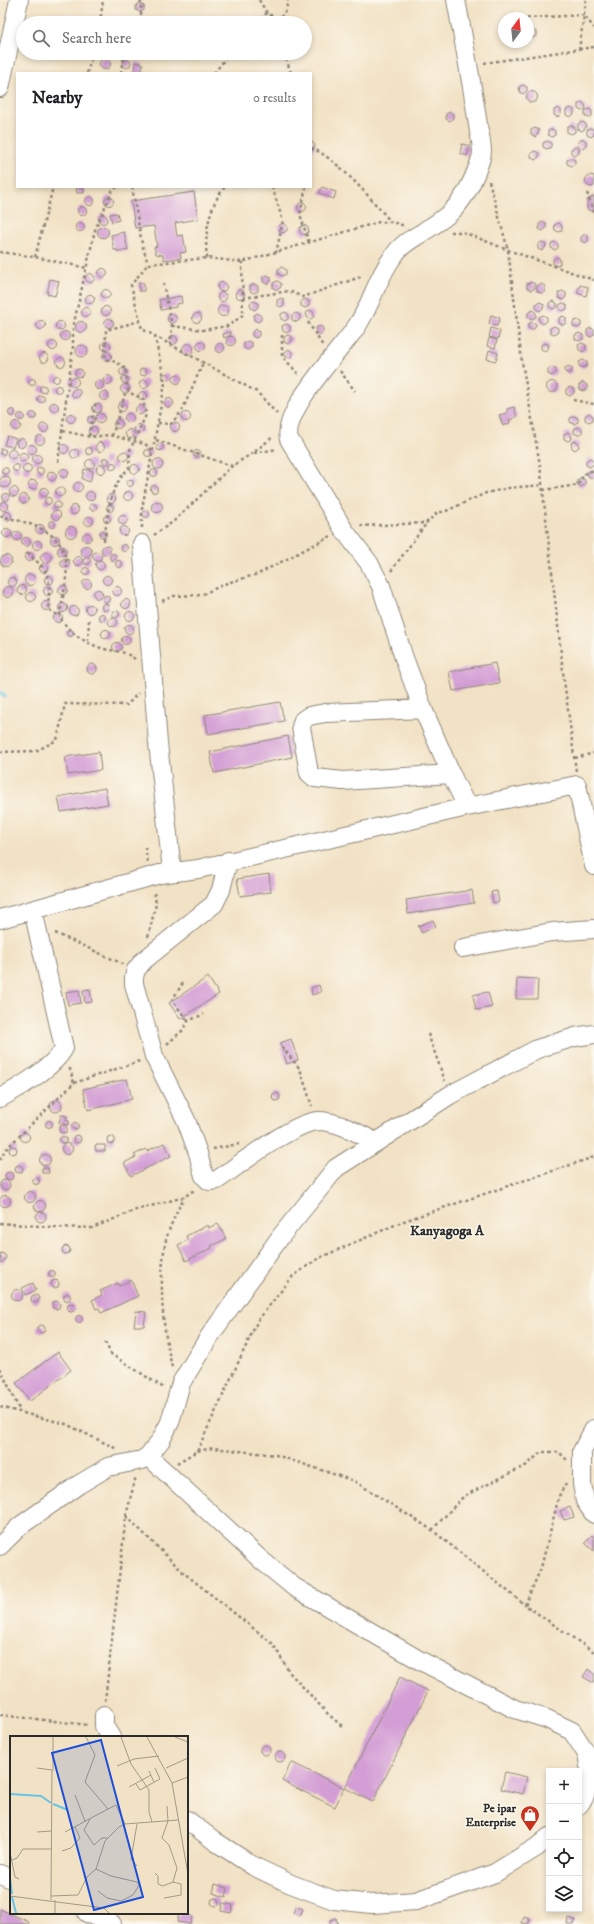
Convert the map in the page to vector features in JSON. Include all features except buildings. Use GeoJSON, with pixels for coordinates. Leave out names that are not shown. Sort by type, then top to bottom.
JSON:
{"type":"FeatureCollection","features":[{"type":"Feature","properties":{"kind":"street"},"geometry":{"type":"LineString","coordinates":[[0,88],[19,0]]}},
{"type":"Feature","properties":{"kind":"street"},"geometry":{"type":"LineString","coordinates":[[456,0],[469,65],[482,156],[463,197],[451,212],[406,242],[395,253],[385,268],[369,306],[356,327],[330,358],[310,387],[288,425],[287,434],[344,530],[369,563],[381,586],[404,658],[423,709],[451,774],[468,807]]}},
{"type":"Feature","properties":{"kind":"street"},"geometry":{"type":"LineString","coordinates":[[142,544],[152,677],[172,871]]}},
{"type":"Feature","properties":{"kind":"street"},"geometry":{"type":"LineString","coordinates":[[423,709],[325,713],[309,716],[303,720],[301,727],[309,773],[314,778],[343,781],[451,774]]}},
{"type":"Feature","properties":{"kind":"street"},"geometry":{"type":"LineString","coordinates":[[0,919],[35,917],[151,876],[172,871],[198,869],[468,807],[577,786],[594,866]]}},
{"type":"Feature","properties":{"kind":"street"},"geometry":{"type":"LineString","coordinates":[[228,861],[222,890],[214,904],[139,965],[134,977],[134,984],[153,1053],[186,1120],[198,1153],[204,1176],[209,1181],[217,1180],[276,1140],[307,1123],[318,1121],[332,1123],[376,1142]]}},
{"type":"Feature","properties":{"kind":"street"},"geometry":{"type":"LineString","coordinates":[[0,1098],[43,1070],[60,1056],[64,1048],[35,917]]}},
{"type":"Feature","properties":{"kind":"street"},"geometry":{"type":"LineString","coordinates":[[463,948],[552,932],[594,929]]}},
{"type":"Feature","properties":{"kind":"street"},"geometry":{"type":"LineString","coordinates":[[0,1546],[20,1526],[78,1485],[108,1467],[141,1459],[161,1440],[167,1428],[180,1390],[209,1337],[276,1243],[336,1168],[450,1095],[537,1048],[575,1037],[594,1034]]}},
{"type":"Feature","properties":{"kind":"street"},"geometry":{"type":"LineString","coordinates":[[594,1429],[582,1451],[582,1484],[585,1501],[594,1514]]}},
{"type":"Feature","properties":{"kind":"street"},"geometry":{"type":"LineString","coordinates":[[141,1459],[164,1470],[260,1559],[294,1587],[419,1660],[515,1708],[572,1731],[587,1754],[591,1776],[584,1798],[580,1804]]}},
{"type":"Feature","properties":{"kind":"street"},"geometry":{"type":"LineString","coordinates":[[188,1821],[216,1842],[253,1866],[291,1884],[334,1900],[372,1904],[416,1901],[495,1873],[537,1847],[546,1840]]}},
{"type":"Feature","properties":{"kind":"street"},"geometry":{"type":"LineString","coordinates":[[0,1874],[10,1879]]}},
{"type":"Feature","properties":{"kind":"street"},"geometry":{"type":"LineString","coordinates":[[89,1914],[112,1924]]}},
{"type":"Feature","properties":{"kind":"path"},"geometry":{"type":"LineString","coordinates":[[101,16],[103,0]]}},
{"type":"Feature","properties":{"kind":"path"},"geometry":{"type":"LineString","coordinates":[[141,0],[141,16]]}},
{"type":"Feature","properties":{"kind":"path"},"geometry":{"type":"LineString","coordinates":[[260,0],[267,13],[272,16]]}},
{"type":"Feature","properties":{"kind":"path"},"geometry":{"type":"LineString","coordinates":[[282,16],[286,10],[288,0]]}},
{"type":"Feature","properties":{"kind":"path"},"geometry":{"type":"LineString","coordinates":[[578,50],[586,0]]}},
{"type":"Feature","properties":{"kind":"path"},"geometry":{"type":"LineString","coordinates":[[264,16],[267,13]]}},
{"type":"Feature","properties":{"kind":"path"},"geometry":{"type":"LineString","coordinates":[[534,18],[584,15]]}},
{"type":"Feature","properties":{"kind":"path"},"geometry":{"type":"LineString","coordinates":[[584,15],[594,28]]}},
{"type":"Feature","properties":{"kind":"path"},"geometry":{"type":"LineString","coordinates":[[469,65],[594,47]]}},
{"type":"Feature","properties":{"kind":"path"},"geometry":{"type":"LineString","coordinates":[[87,72],[90,60]]}},
{"type":"Feature","properties":{"kind":"path"},"geometry":{"type":"LineString","coordinates":[[121,72],[123,60]]}},
{"type":"Feature","properties":{"kind":"path"},"geometry":{"type":"LineString","coordinates":[[215,72],[224,60]]}},
{"type":"Feature","properties":{"kind":"path"},"geometry":{"type":"LineString","coordinates":[[286,60],[291,72]]}},
{"type":"Feature","properties":{"kind":"path"},"geometry":{"type":"LineString","coordinates":[[312,148],[337,166],[392,222]]}},
{"type":"Feature","properties":{"kind":"path"},"geometry":{"type":"LineString","coordinates":[[482,156],[508,250],[522,362],[543,490],[564,680],[575,758],[577,786]]}},
{"type":"Feature","properties":{"kind":"path"},"geometry":{"type":"LineString","coordinates":[[35,257],[53,188]]}},
{"type":"Feature","properties":{"kind":"path"},"geometry":{"type":"LineString","coordinates":[[58,462],[68,381],[74,347],[73,327],[95,230],[112,189],[115,188]]}},
{"type":"Feature","properties":{"kind":"path"},"geometry":{"type":"LineString","coordinates":[[133,188],[142,244],[148,264]]}},
{"type":"Feature","properties":{"kind":"path"},"geometry":{"type":"LineString","coordinates":[[207,258],[206,247],[213,205],[224,188]]}},
{"type":"Feature","properties":{"kind":"path"},"geometry":{"type":"LineString","coordinates":[[272,188],[283,221],[276,253]]}},
{"type":"Feature","properties":{"kind":"path"},"geometry":{"type":"LineString","coordinates":[[306,188],[300,214],[309,243]]}},
{"type":"Feature","properties":{"kind":"path"},"geometry":{"type":"LineString","coordinates":[[587,193],[594,212]]}},
{"type":"Feature","properties":{"kind":"path"},"geometry":{"type":"LineString","coordinates":[[142,544],[174,521],[232,466],[253,453],[288,425],[257,392],[142,329],[131,285],[148,264],[207,258],[242,262],[379,222],[392,222],[424,231],[463,232],[508,250],[594,280]]}},
{"type":"Feature","properties":{"kind":"path"},"geometry":{"type":"LineString","coordinates":[[0,252],[35,257],[87,268]]}},
{"type":"Feature","properties":{"kind":"path"},"geometry":{"type":"LineString","coordinates":[[172,326],[203,330],[228,326],[243,315],[242,262]]}},
{"type":"Feature","properties":{"kind":"path"},"geometry":{"type":"LineString","coordinates":[[243,298],[289,290],[303,296],[385,268]]}},
{"type":"Feature","properties":{"kind":"path"},"geometry":{"type":"LineString","coordinates":[[163,283],[172,326],[171,345]]}},
{"type":"Feature","properties":{"kind":"path"},"geometry":{"type":"LineString","coordinates":[[112,436],[125,394],[128,392],[126,369],[116,362],[105,360],[106,330],[140,321]]}},
{"type":"Feature","properties":{"kind":"path"},"geometry":{"type":"LineString","coordinates":[[282,335],[282,356],[310,387]]}},
{"type":"Feature","properties":{"kind":"path"},"geometry":{"type":"LineString","coordinates":[[142,544],[142,509],[154,451],[165,383],[155,336]]}},
{"type":"Feature","properties":{"kind":"path"},"geometry":{"type":"LineString","coordinates":[[158,423],[171,424],[182,411],[203,363]]}},
{"type":"Feature","properties":{"kind":"path"},"geometry":{"type":"LineString","coordinates":[[104,541],[112,494],[119,478],[129,468],[130,450],[146,415],[143,399],[128,392]]}},
{"type":"Feature","properties":{"kind":"path"},"geometry":{"type":"LineString","coordinates":[[572,400],[594,404]]}},
{"type":"Feature","properties":{"kind":"path"},"geometry":{"type":"LineString","coordinates":[[89,436],[96,401]]}},
{"type":"Feature","properties":{"kind":"path"},"geometry":{"type":"LineString","coordinates":[[63,431],[89,436],[112,436],[135,441],[145,444],[154,451]]}},
{"type":"Feature","properties":{"kind":"path"},"geometry":{"type":"LineString","coordinates":[[156,440],[232,466]]}},
{"type":"Feature","properties":{"kind":"path"},"geometry":{"type":"LineString","coordinates":[[253,453],[293,446]]}},
{"type":"Feature","properties":{"kind":"path"},"geometry":{"type":"LineString","coordinates":[[543,490],[578,485],[584,474],[594,470]]}},
{"type":"Feature","properties":{"kind":"path"},"geometry":{"type":"LineString","coordinates":[[381,586],[426,523],[437,513],[446,511],[486,493],[510,488],[542,485]]}},
{"type":"Feature","properties":{"kind":"path"},"geometry":{"type":"LineString","coordinates":[[0,516],[24,522],[45,531],[51,534],[60,543],[65,552],[67,576],[60,617]]}},
{"type":"Feature","properties":{"kind":"path"},"geometry":{"type":"LineString","coordinates":[[147,607],[174,596],[201,595],[227,583],[258,574],[344,530],[368,525],[426,523]]}},
{"type":"Feature","properties":{"kind":"path"},"geometry":{"type":"LineString","coordinates":[[0,752],[36,751],[57,740],[65,704],[126,705],[152,677],[130,655],[118,650],[105,649],[78,637],[64,624],[60,617],[48,609],[49,575],[43,566],[27,553]]}},
{"type":"Feature","properties":{"kind":"path"},"geometry":{"type":"LineString","coordinates":[[88,641],[89,617]]}},
{"type":"Feature","properties":{"kind":"path"},"geometry":{"type":"LineString","coordinates":[[575,758],[594,753]]}},
{"type":"Feature","properties":{"kind":"path"},"geometry":{"type":"LineString","coordinates":[[35,917],[139,965],[156,904],[145,847]]}},
{"type":"Feature","properties":{"kind":"path"},"geometry":{"type":"LineString","coordinates":[[183,983],[172,1000],[188,1021]]}},
{"type":"Feature","properties":{"kind":"path"},"geometry":{"type":"LineString","coordinates":[[0,1160],[6,1148],[74,1083],[153,1053],[182,1031],[188,1021],[204,1014]]}},
{"type":"Feature","properties":{"kind":"path"},"geometry":{"type":"LineString","coordinates":[[428,1034],[450,1095]]}},
{"type":"Feature","properties":{"kind":"path"},"geometry":{"type":"LineString","coordinates":[[282,1047],[300,1069],[318,1121]]}},
{"type":"Feature","properties":{"kind":"path"},"geometry":{"type":"LineString","coordinates":[[64,1048],[74,1083]]}},
{"type":"Feature","properties":{"kind":"path"},"geometry":{"type":"LineString","coordinates":[[197,1451],[258,1320],[293,1276],[319,1258],[404,1221],[594,1157]]}},
{"type":"Feature","properties":{"kind":"path"},"geometry":{"type":"LineString","coordinates":[[0,1223],[51,1228],[92,1228],[136,1210],[184,1197],[209,1181]]}},
{"type":"Feature","properties":{"kind":"path"},"geometry":{"type":"LineString","coordinates":[[180,1390],[172,1368],[165,1340],[162,1290],[164,1251],[169,1231],[184,1197]]}},
{"type":"Feature","properties":{"kind":"path"},"geometry":{"type":"LineString","coordinates":[[105,1342],[111,1354],[154,1383],[180,1390]]}},
{"type":"Feature","properties":{"kind":"path"},"geometry":{"type":"LineString","coordinates":[[0,1368],[20,1412]]}},
{"type":"Feature","properties":{"kind":"path"},"geometry":{"type":"LineString","coordinates":[[0,1407],[66,1424],[141,1459],[126,1516],[106,1726],[0,1716]]}},
{"type":"Feature","properties":{"kind":"path"},"geometry":{"type":"LineString","coordinates":[[164,1470],[197,1451],[213,1448],[276,1455],[354,1481],[432,1530],[525,1605],[594,1652]]}},
{"type":"Feature","properties":{"kind":"path"},"geometry":{"type":"LineString","coordinates":[[432,1530],[464,1496],[527,1465],[541,1452],[559,1452],[569,1463]]}},
{"type":"Feature","properties":{"kind":"path"},"geometry":{"type":"LineString","coordinates":[[525,1605],[541,1568],[559,1496],[566,1482]]}},
{"type":"Feature","properties":{"kind":"path"},"geometry":{"type":"LineString","coordinates":[[126,1516],[184,1572],[273,1644],[290,1673],[328,1714],[343,1727]]}},
{"type":"Feature","properties":{"kind":"waterway"},"geometry":{"type":"LineString","coordinates":[[0,693],[5,696]]}},
{"type":"Feature","properties":{"kind":"place","name":"Pe ipar Enterprise"},"geometry":{"type":"Point","coordinates":[530,1832]}},
{"type":"Feature","properties":{"kind":"district","name":"Kanyagoga A"},"geometry":{"type":"Point","coordinates":[447,1230]}}]}
